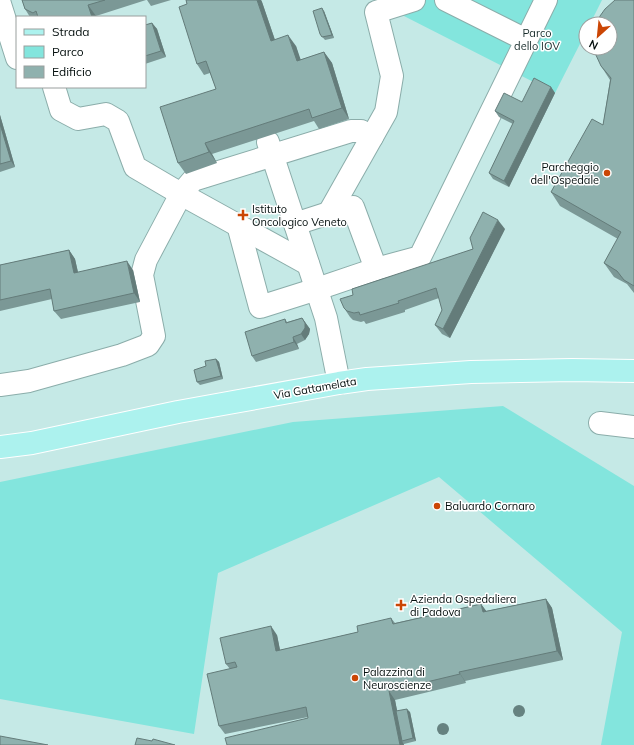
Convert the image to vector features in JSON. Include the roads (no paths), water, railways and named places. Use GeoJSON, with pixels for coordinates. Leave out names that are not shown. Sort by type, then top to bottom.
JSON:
{"type":"FeatureCollection","features":[{"type":"Feature","properties":{"kind":"main road","name":"Via Gattamelata"},"geometry":{"type":"LineString","coordinates":[[0,447],[32,443],[178,412],[367,379],[471,372],[572,370],[634,371]]}},
{"type":"Feature","properties":{"kind":"street"},"geometry":{"type":"LineString","coordinates":[[329,213],[386,112],[392,76],[376,12],[414,0]]}},
{"type":"Feature","properties":{"kind":"street"},"geometry":{"type":"LineString","coordinates":[[446,0],[526,40]]}},
{"type":"Feature","properties":{"kind":"street"},"geometry":{"type":"LineString","coordinates":[[238,225],[260,307],[376,269],[420,257],[546,0]]}},
{"type":"Feature","properties":{"kind":"street"},"geometry":{"type":"LineString","coordinates":[[0,4],[16,55]]}},
{"type":"Feature","properties":{"kind":"street"},"geometry":{"type":"LineString","coordinates":[[54,88],[61,110],[78,119],[106,114],[118,121],[136,167],[181,194],[308,264]]}},
{"type":"Feature","properties":{"kind":"street"},"geometry":{"type":"LineString","coordinates":[[0,385],[29,381],[122,355],[148,345],[154,336],[142,276],[144,265],[181,194],[193,180],[270,148],[351,131],[362,131],[372,138]]}},
{"type":"Feature","properties":{"kind":"street"},"geometry":{"type":"LineString","coordinates":[[270,148],[326,318],[339,383]]}},
{"type":"Feature","properties":{"kind":"street"},"geometry":{"type":"LineString","coordinates":[[295,224],[353,207],[376,269]]}},
{"type":"Feature","properties":{"kind":"street"},"geometry":{"type":"LineString","coordinates":[[600,423],[634,427]]}},
{"type":"Feature","properties":{"kind":"place","name":"Parcheggio dell'Ospedale"},"geometry":{"type":"Point","coordinates":[607,173]}},
{"type":"Feature","properties":{"kind":"place","name":"Istituto Oncologico Veneto"},"geometry":{"type":"Point","coordinates":[243,215]}},
{"type":"Feature","properties":{"kind":"place","name":"Baluardo Cornaro"},"geometry":{"type":"Point","coordinates":[437,506]}},
{"type":"Feature","properties":{"kind":"place","name":"Azienda Ospedaliera di Padova"},"geometry":{"type":"Point","coordinates":[401,605]}},
{"type":"Feature","properties":{"kind":"place","name":"Palazzina di Neuroscienze"},"geometry":{"type":"Point","coordinates":[355,678]}},
{"type":"Feature","properties":{"kind":"park label","name":"Parco dello IOV"},"geometry":{"type":"Point","coordinates":[537,39]}}]}
